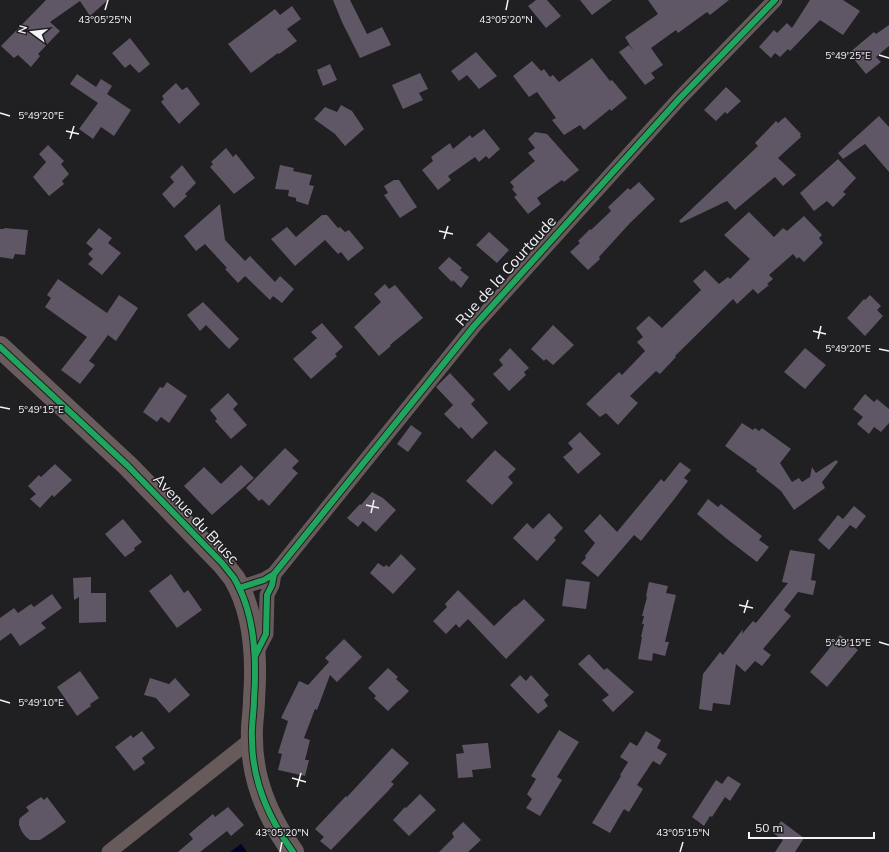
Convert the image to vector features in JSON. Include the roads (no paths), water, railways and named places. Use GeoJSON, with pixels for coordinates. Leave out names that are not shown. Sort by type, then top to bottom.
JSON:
{"type":"FeatureCollection","features":[{"type":"Feature","properties":{"kind":"street","name":"Rue de la Courtaude"},"geometry":{"type":"LineString","coordinates":[[239,588],[264,580],[274,574],[474,326],[679,99],[775,0]]}},
{"type":"Feature","properties":{"kind":"street","name":"Avenue du Brusc"},"geometry":{"type":"LineString","coordinates":[[0,347],[128,466],[222,563],[233,577],[246,605],[252,631],[255,656],[252,739],[255,771],[262,798],[274,824],[293,852]]}},
{"type":"Feature","properties":{"kind":"street","name":"Rue de la Courtaude"},"geometry":{"type":"LineString","coordinates":[[255,656],[266,634],[267,595],[272,585],[274,574]]}},
{"type":"Feature","properties":{"kind":"street"},"geometry":{"type":"LineString","coordinates":[[239,588],[258,599],[267,595]]}},
{"type":"Feature","properties":{"kind":"street"},"geometry":{"type":"LineString","coordinates":[[109,852],[252,739]]}},
{"type":"Feature","properties":{"kind":"water"},"geometry":{"type":"Polygon","coordinates":[[[241,844],[247,852],[230,852],[241,844]]]}}]}
